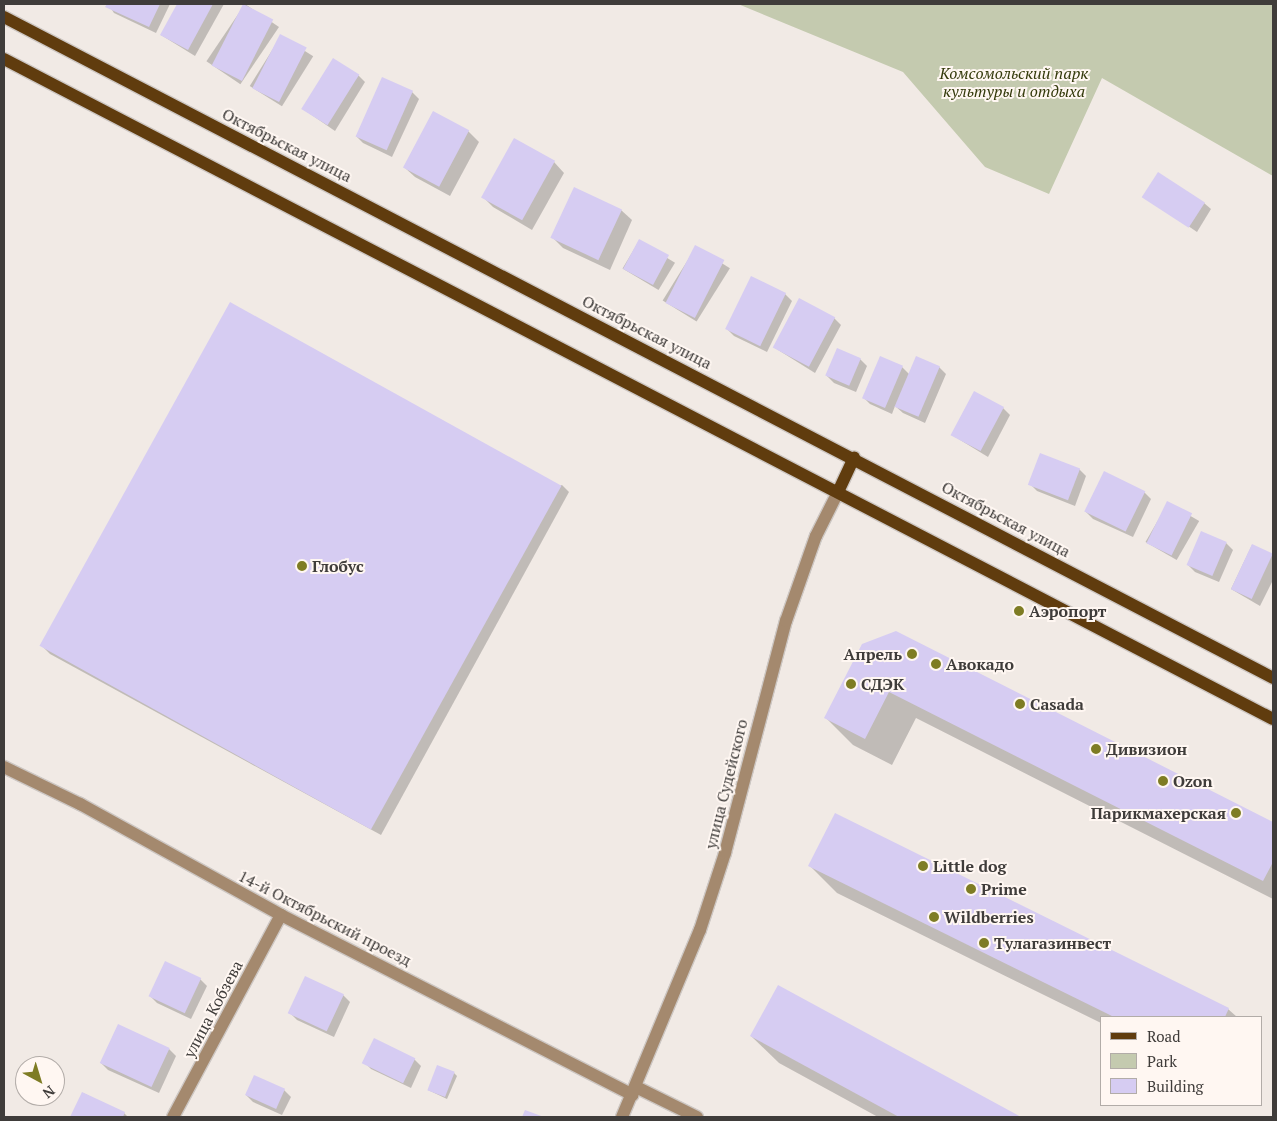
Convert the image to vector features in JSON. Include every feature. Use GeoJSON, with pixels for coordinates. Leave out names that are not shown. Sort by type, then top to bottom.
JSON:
{"type":"FeatureCollection","features":[{"type":"Feature","properties":{"kind":"main road","name":"Октябрьская улица"},"geometry":{"type":"LineString","coordinates":[[4,17],[854,458],[1273,678]]}},
{"type":"Feature","properties":{"kind":"main road"},"geometry":{"type":"LineString","coordinates":[[4,59],[1273,719]]}},
{"type":"Feature","properties":{"kind":"main road","name":"улица Судейского"},"geometry":{"type":"LineString","coordinates":[[838,492],[854,458]]}},
{"type":"Feature","properties":{"kind":"street","name":"улица Судейского"},"geometry":{"type":"LineString","coordinates":[[622,1117],[635,1091],[700,930],[726,853],[786,620],[816,536],[838,492]]}},
{"type":"Feature","properties":{"kind":"street","name":"14-й Октябрьский проезд"},"geometry":{"type":"LineString","coordinates":[[4,767],[80,804],[281,915],[635,1091],[696,1117]]}},
{"type":"Feature","properties":{"kind":"street","name":"улица Кобзева"},"geometry":{"type":"LineString","coordinates":[[173,1117],[281,915]]}},
{"type":"Feature","properties":{"kind":"green space","name":"Комсомольский парк культуры и отдыха"},"geometry":{"type":"Polygon","coordinates":[[[738,4],[1273,4],[1273,176],[1102,78],[1049,194],[985,167],[903,72],[738,4]]]}},
{"type":"Feature","properties":{"kind":"building"},"geometry":{"type":"Polygon","coordinates":[[[107,4],[160,4],[149,27],[105,7],[107,4]]]}},
{"type":"Feature","properties":{"kind":"building"},"geometry":{"type":"Polygon","coordinates":[[[177,4],[213,4],[188,50],[160,35],[177,4]]]}},
{"type":"Feature","properties":{"kind":"building"},"geometry":{"type":"Polygon","coordinates":[[[243,4],[273,19],[242,81],[212,65],[243,4]]]}},
{"type":"Feature","properties":{"kind":"building"},"geometry":{"type":"Polygon","coordinates":[[[280,34],[307,48],[279,102],[252,88],[280,34]]]}},
{"type":"Feature","properties":{"kind":"building"},"geometry":{"type":"Polygon","coordinates":[[[333,58],[359,74],[327,125],[301,109],[333,58]]]}},
{"type":"Feature","properties":{"kind":"building"},"geometry":{"type":"Polygon","coordinates":[[[382,77],[413,91],[387,150],[356,136],[382,77]]]}},
{"type":"Feature","properties":{"kind":"building"},"geometry":{"type":"Polygon","coordinates":[[[433,111],[469,130],[439,187],[403,168],[433,111]]]}},
{"type":"Feature","properties":{"kind":"building"},"geometry":{"type":"Polygon","coordinates":[[[514,138],[555,161],[522,220],[481,197],[514,138]]]}},
{"type":"Feature","properties":{"kind":"building"},"geometry":{"type":"Polygon","coordinates":[[[1158,172],[1205,202],[1189,228],[1142,197],[1158,172]]]}},
{"type":"Feature","properties":{"kind":"building"},"geometry":{"type":"Polygon","coordinates":[[[574,187],[622,209],[598,260],[550,238],[574,187]]]}},
{"type":"Feature","properties":{"kind":"building"},"geometry":{"type":"Polygon","coordinates":[[[639,239],[669,255],[653,285],[623,269],[639,239]]]}},
{"type":"Feature","properties":{"kind":"building"},"geometry":{"type":"Polygon","coordinates":[[[695,245],[724,260],[695,318],[665,303],[695,245]]]}},
{"type":"Feature","properties":{"kind":"building"},"geometry":{"type":"Polygon","coordinates":[[[751,276],[786,293],[760,346],[725,329],[751,276]]]}},
{"type":"Feature","properties":{"kind":"building"},"geometry":{"type":"Polygon","coordinates":[[[799,298],[835,317],[809,367],[773,347],[799,298]]]}},
{"type":"Feature","properties":{"kind":"building","name":"Глобус"},"geometry":{"type":"Polygon","coordinates":[[[230,302],[561,486],[371,829],[39,646],[230,302]]]}},
{"type":"Feature","properties":{"kind":"building"},"geometry":{"type":"Polygon","coordinates":[[[837,348],[861,358],[849,386],[825,376],[837,348]]]}},
{"type":"Feature","properties":{"kind":"building"},"geometry":{"type":"Polygon","coordinates":[[[880,356],[903,366],[885,408],[862,398],[880,356]]]}},
{"type":"Feature","properties":{"kind":"building"},"geometry":{"type":"Polygon","coordinates":[[[916,356],[940,366],[918,417],[895,407],[916,356]]]}},
{"type":"Feature","properties":{"kind":"building"},"geometry":{"type":"Polygon","coordinates":[[[974,391],[1004,407],[981,451],[951,435],[974,391]]]}},
{"type":"Feature","properties":{"kind":"building"},"geometry":{"type":"Polygon","coordinates":[[[1040,453],[1080,468],[1068,500],[1028,485],[1040,453]]]}},
{"type":"Feature","properties":{"kind":"building"},"geometry":{"type":"Polygon","coordinates":[[[1104,471],[1145,491],[1126,532],[1084,511],[1104,471]]]}},
{"type":"Feature","properties":{"kind":"building"},"geometry":{"type":"Polygon","coordinates":[[[1167,501],[1192,513],[1172,556],[1146,543],[1167,501]]]}},
{"type":"Feature","properties":{"kind":"building"},"geometry":{"type":"Polygon","coordinates":[[[1201,531],[1227,542],[1212,576],[1187,565],[1201,531]]]}},
{"type":"Feature","properties":{"kind":"building"},"geometry":{"type":"Polygon","coordinates":[[[1252,544],[1273,554],[1252,599],[1231,589],[1252,544]]]}},
{"type":"Feature","properties":{"kind":"building"},"geometry":{"type":"Polygon","coordinates":[[[896,631],[1273,822],[1273,862],[1263,881],[889,692],[865,739],[824,718],[862,644],[896,631]]]}},
{"type":"Feature","properties":{"kind":"building"},"geometry":{"type":"Polygon","coordinates":[[[835,813],[1229,1008],[1225,1016],[1112,1016],[808,866],[835,813]]]}},
{"type":"Feature","properties":{"kind":"building"},"geometry":{"type":"Polygon","coordinates":[[[165,961],[201,978],[185,1013],[149,996],[165,961]]]}},
{"type":"Feature","properties":{"kind":"building"},"geometry":{"type":"Polygon","coordinates":[[[305,976],[344,994],[327,1031],[288,1013],[305,976]]]}},
{"type":"Feature","properties":{"kind":"building"},"geometry":{"type":"Polygon","coordinates":[[[778,985],[1021,1117],[899,1117],[750,1036],[778,985]]]}},
{"type":"Feature","properties":{"kind":"building"},"geometry":{"type":"Polygon","coordinates":[[[118,1024],[170,1048],[151,1087],[100,1063],[118,1024]]]}},
{"type":"Feature","properties":{"kind":"building"},"geometry":{"type":"Polygon","coordinates":[[[374,1038],[415,1058],[403,1083],[362,1063],[374,1038]]]}},
{"type":"Feature","properties":{"kind":"building"},"geometry":{"type":"Polygon","coordinates":[[[437,1065],[455,1072],[445,1097],[427,1090],[437,1065]]]}},
{"type":"Feature","properties":{"kind":"building"},"geometry":{"type":"Polygon","coordinates":[[[254,1075],[285,1089],[276,1109],[245,1095],[254,1075]]]}},
{"type":"Feature","properties":{"kind":"building"},"geometry":{"type":"Polygon","coordinates":[[[82,1092],[125,1112],[123,1117],[70,1117],[82,1092]]]}},
{"type":"Feature","properties":{"kind":"building"},"geometry":{"type":"Polygon","coordinates":[[[525,1110],[544,1117],[522,1117],[525,1110]]]}},
{"type":"Feature","properties":{"kind":"place","name":"Глобус"},"geometry":{"type":"Point","coordinates":[302,566]}},
{"type":"Feature","properties":{"kind":"place","name":"Аэропорт"},"geometry":{"type":"Point","coordinates":[1019,611]}},
{"type":"Feature","properties":{"kind":"place","name":"Апрель"},"geometry":{"type":"Point","coordinates":[912,654]}},
{"type":"Feature","properties":{"kind":"place","name":"Авокадо"},"geometry":{"type":"Point","coordinates":[936,664]}},
{"type":"Feature","properties":{"kind":"place","name":"СДЭК"},"geometry":{"type":"Point","coordinates":[851,684]}},
{"type":"Feature","properties":{"kind":"place","name":"Casada"},"geometry":{"type":"Point","coordinates":[1020,704]}},
{"type":"Feature","properties":{"kind":"place","name":"Дивизион"},"geometry":{"type":"Point","coordinates":[1096,749]}},
{"type":"Feature","properties":{"kind":"place","name":"Ozon"},"geometry":{"type":"Point","coordinates":[1163,781]}},
{"type":"Feature","properties":{"kind":"place","name":"Парикмахерская"},"geometry":{"type":"Point","coordinates":[1236,813]}},
{"type":"Feature","properties":{"kind":"place","name":"Little dog"},"geometry":{"type":"Point","coordinates":[923,866]}},
{"type":"Feature","properties":{"kind":"place","name":"Prime"},"geometry":{"type":"Point","coordinates":[971,889]}},
{"type":"Feature","properties":{"kind":"place","name":"Wildberries"},"geometry":{"type":"Point","coordinates":[934,917]}},
{"type":"Feature","properties":{"kind":"place","name":"Тулагазинвест"},"geometry":{"type":"Point","coordinates":[984,943]}}]}
